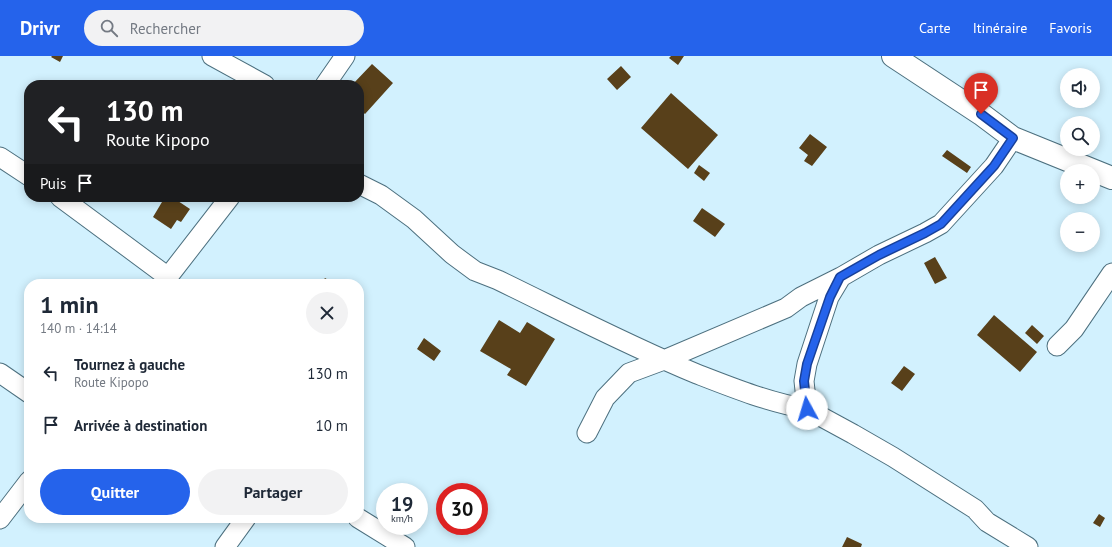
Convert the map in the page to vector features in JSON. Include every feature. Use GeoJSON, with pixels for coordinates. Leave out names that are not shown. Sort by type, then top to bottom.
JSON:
{"type":"FeatureCollection","features":[{"type":"Feature","properties":{"kind":"main road"},"geometry":{"type":"LineString","coordinates":[[893,56],[981,114],[1013,138],[1112,178]]}},
{"type":"Feature","properties":{"kind":"street"},"geometry":{"type":"LineString","coordinates":[[212,56],[256,80]]}},
{"type":"Feature","properties":{"kind":"street"},"geometry":{"type":"LineString","coordinates":[[328,80],[345,56]]}},
{"type":"Feature","properties":{"kind":"street"},"geometry":{"type":"LineString","coordinates":[[587,433],[606,398],[629,373],[664,360],[786,308],[801,297],[941,224],[994,166],[1013,138]]}},
{"type":"Feature","properties":{"kind":"street"},"geometry":{"type":"LineString","coordinates":[[0,157],[24,173]]}},
{"type":"Feature","properties":{"kind":"street"},"geometry":{"type":"LineString","coordinates":[[364,186],[381,195],[414,219],[452,254],[475,271],[498,280],[664,360],[756,397],[807,409],[893,457],[975,509],[988,522],[1028,547]]}},
{"type":"Feature","properties":{"kind":"street"},"geometry":{"type":"LineString","coordinates":[[66,202],[164,279]]}},
{"type":"Feature","properties":{"kind":"street"},"geometry":{"type":"LineString","coordinates":[[166,279],[226,202]]}},
{"type":"Feature","properties":{"kind":"street"},"geometry":{"type":"LineString","coordinates":[[1057,346],[1074,329],[1112,273]]}},
{"type":"Feature","properties":{"kind":"street"},"geometry":{"type":"LineString","coordinates":[[807,409],[804,381],[807,364],[830,297],[840,277]]}},
{"type":"Feature","properties":{"kind":"street"},"geometry":{"type":"LineString","coordinates":[[0,374],[24,389]]}},
{"type":"Feature","properties":{"kind":"street"},"geometry":{"type":"LineString","coordinates":[[0,518],[24,487]]}},
{"type":"Feature","properties":{"kind":"street"},"geometry":{"type":"LineString","coordinates":[[364,522],[405,547]]}},
{"type":"Feature","properties":{"kind":"street"},"geometry":{"type":"LineString","coordinates":[[226,547],[243,523]]}},
{"type":"Feature","properties":{"kind":"building"},"geometry":{"type":"Polygon","coordinates":[[[63,56],[60,62],[51,57],[63,56]]]}},
{"type":"Feature","properties":{"kind":"building"},"geometry":{"type":"Polygon","coordinates":[[[671,56],[684,56],[678,65],[669,58],[671,56]]]}},
{"type":"Feature","properties":{"kind":"building"},"geometry":{"type":"Polygon","coordinates":[[[372,64],[393,83],[365,114],[364,80],[357,80],[372,64]]]}},
{"type":"Feature","properties":{"kind":"building"},"geometry":{"type":"Polygon","coordinates":[[[621,66],[631,77],[617,90],[607,79],[621,66]]]}},
{"type":"Feature","properties":{"kind":"building"},"geometry":{"type":"Polygon","coordinates":[[[671,93],[718,135],[688,169],[641,128],[671,93]]]}},
{"type":"Feature","properties":{"kind":"building"},"geometry":{"type":"Polygon","coordinates":[[[810,134],[827,147],[812,166],[804,161],[808,155],[799,148],[810,134]]]}},
{"type":"Feature","properties":{"kind":"building"},"geometry":{"type":"Polygon","coordinates":[[[947,150],[971,167],[967,173],[942,156],[947,150]]]}},
{"type":"Feature","properties":{"kind":"building"},"geometry":{"type":"Polygon","coordinates":[[[699,165],[710,173],[704,181],[694,173],[699,165]]]}},
{"type":"Feature","properties":{"kind":"building"},"geometry":{"type":"Polygon","coordinates":[[[162,202],[180,202],[190,209],[181,222],[177,220],[171,229],[153,217],[162,202]]]}},
{"type":"Feature","properties":{"kind":"building"},"geometry":{"type":"Polygon","coordinates":[[[702,208],[725,224],[715,237],[693,221],[702,208]]]}},
{"type":"Feature","properties":{"kind":"building"},"geometry":{"type":"Polygon","coordinates":[[[935,257],[947,278],[935,284],[924,263],[935,257]]]}},
{"type":"Feature","properties":{"kind":"building"},"geometry":{"type":"Polygon","coordinates":[[[994,315],[1037,352],[1020,372],[977,335],[994,315]]]}},
{"type":"Feature","properties":{"kind":"building"},"geometry":{"type":"Polygon","coordinates":[[[499,320],[520,333],[527,322],[555,339],[526,386],[507,375],[511,369],[480,351],[499,320]]]}},
{"type":"Feature","properties":{"kind":"building"},"geometry":{"type":"Polygon","coordinates":[[[1032,325],[1044,336],[1037,344],[1025,333],[1032,325]]]}},
{"type":"Feature","properties":{"kind":"building"},"geometry":{"type":"Polygon","coordinates":[[[424,338],[441,351],[434,361],[417,349],[424,338]]]}},
{"type":"Feature","properties":{"kind":"building"},"geometry":{"type":"Polygon","coordinates":[[[904,366],[915,374],[902,391],[891,383],[904,366]]]}},
{"type":"Feature","properties":{"kind":"building"},"geometry":{"type":"Polygon","coordinates":[[[1099,514],[1105,518],[1100,527],[1093,523],[1099,514]]]}},
{"type":"Feature","properties":{"kind":"building"},"geometry":{"type":"Polygon","coordinates":[[[847,537],[862,544],[861,547],[842,547],[847,537]]]}},
{"type":"Feature","properties":{"kind":"route"},"geometry":{"type":"LineString","coordinates":[[807,409],[804,381],[807,364],[830,297],[840,277],[879,255],[941,224],[994,166],[1013,138],[981,114]]}}]}
